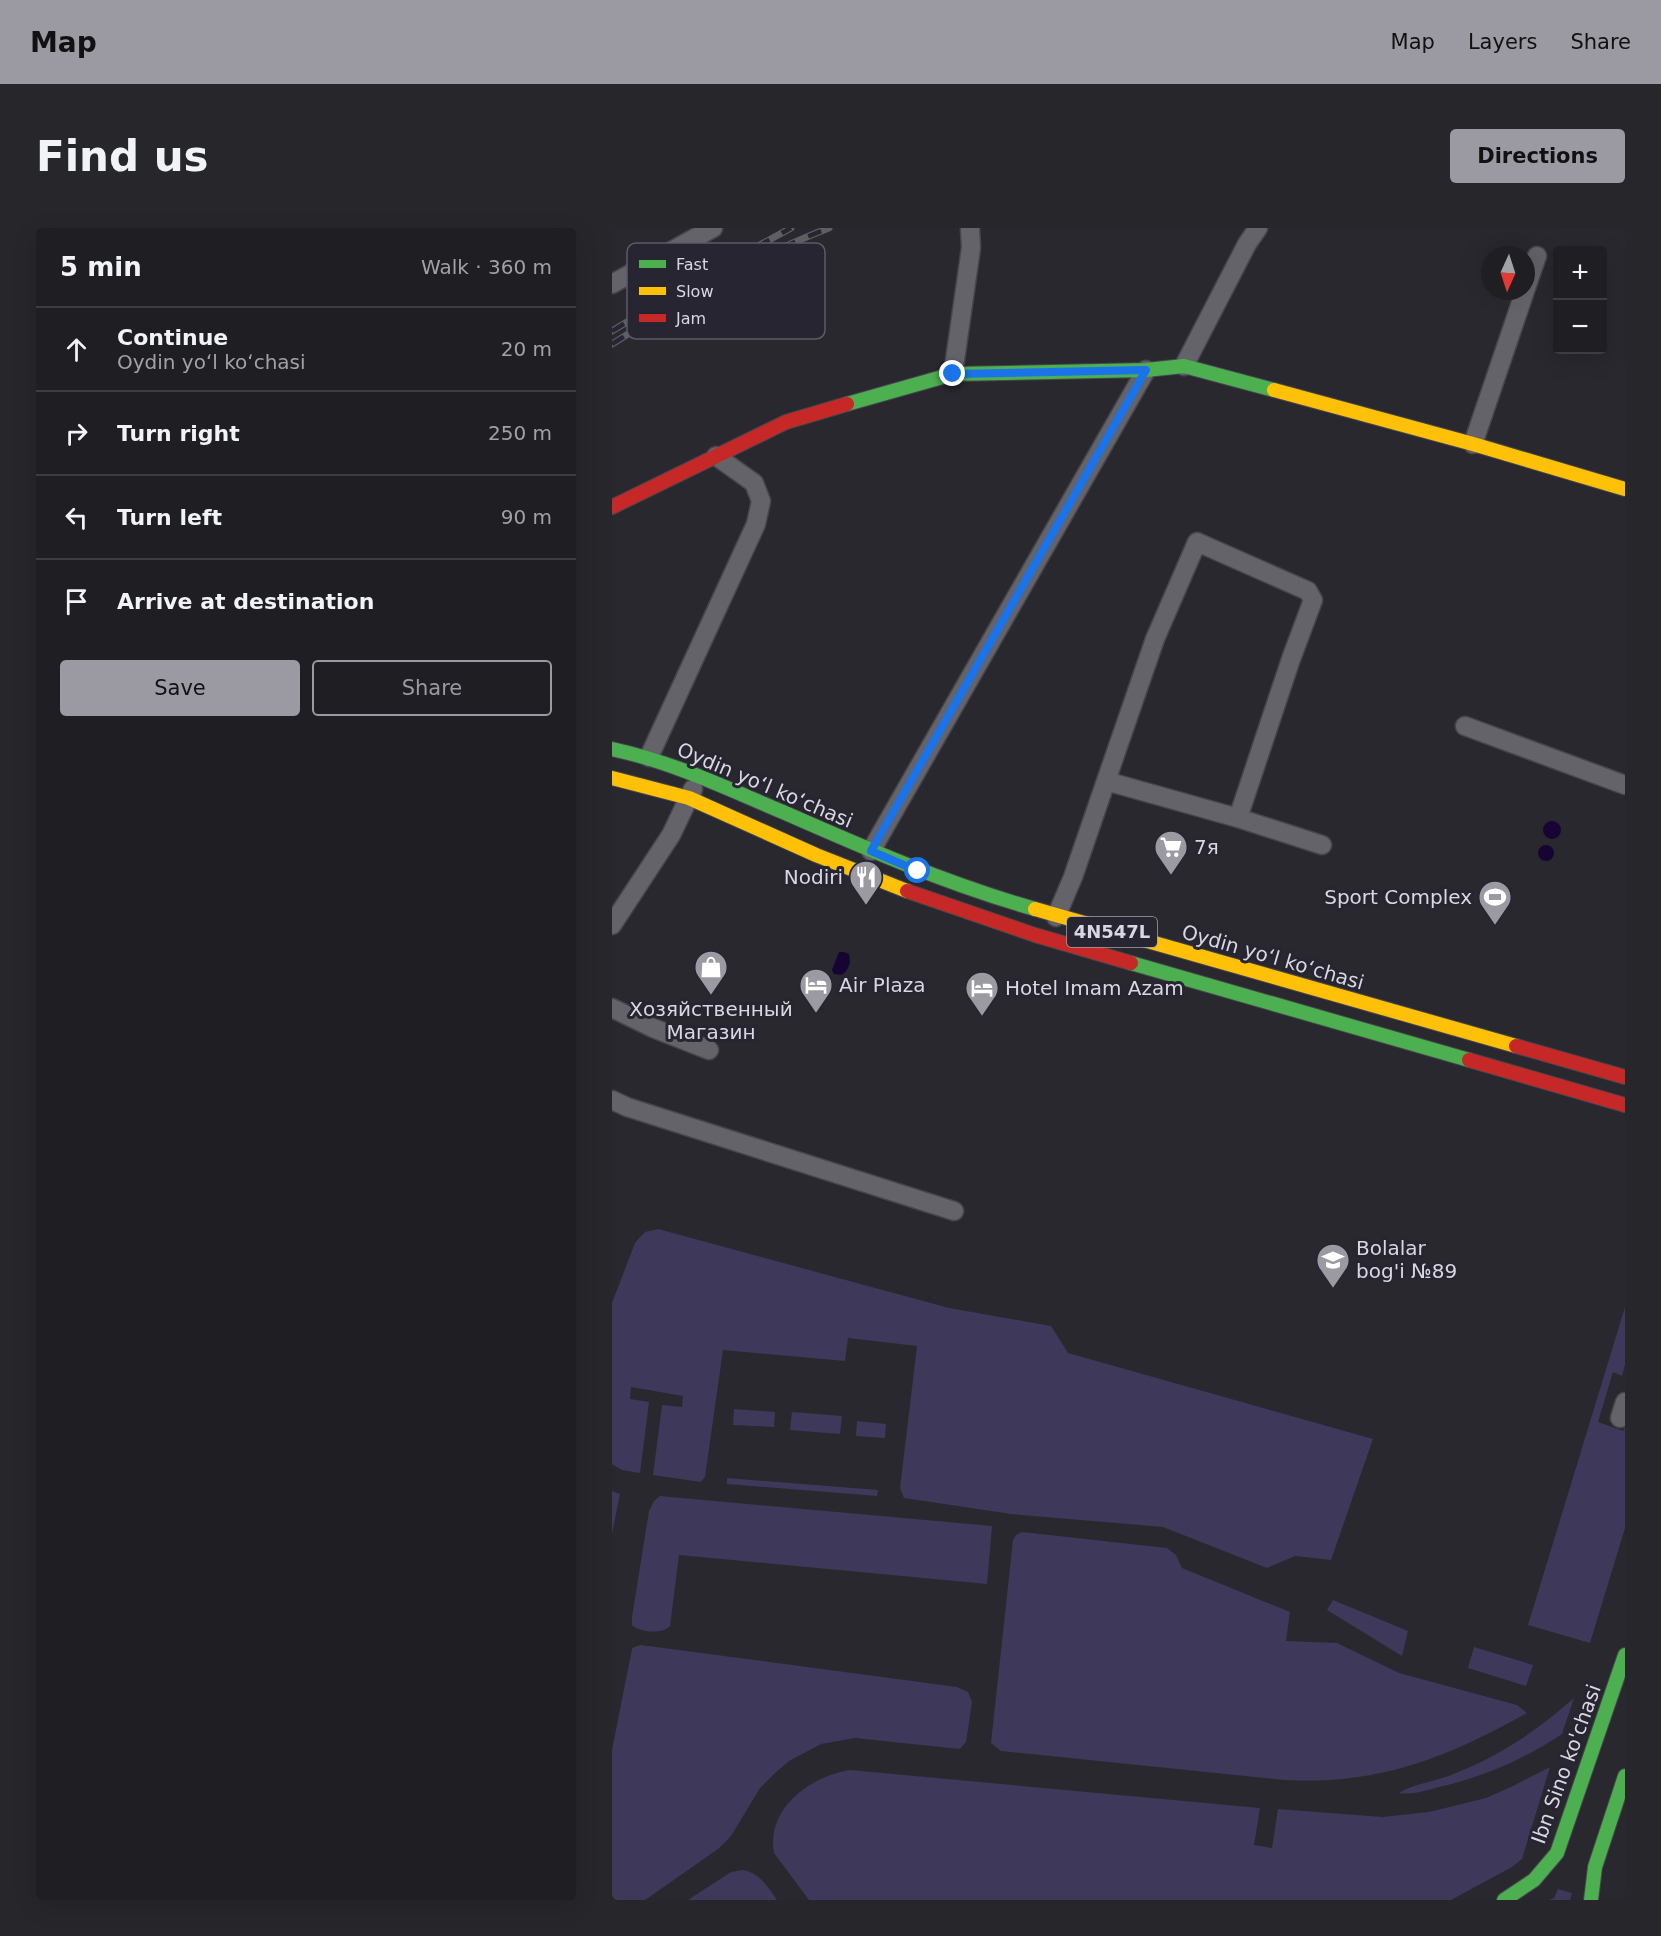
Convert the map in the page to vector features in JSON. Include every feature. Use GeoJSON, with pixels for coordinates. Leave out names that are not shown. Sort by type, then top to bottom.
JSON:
{"type":"FeatureCollection","features":[{"type":"Feature","properties":{"kind":"main road"},"geometry":{"type":"LineString","coordinates":[[612,507],[786,422],[953,374],[1146,370],[1184,366],[1473,444],[1625,489]]}},
{"type":"Feature","properties":{"kind":"main road","name":"Oydin yoʻl koʻchasi"},"geometry":{"type":"LineString","coordinates":[[613,749],[650,758],[699,776],[929,875],[1056,917],[1625,1077]]}},
{"type":"Feature","properties":{"kind":"main road","name":"4N547L"},"geometry":{"type":"LineString","coordinates":[[612,778],[689,798],[816,855],[924,898],[1035,935],[1625,1105]]}},
{"type":"Feature","properties":{"kind":"main road","name":"Ibn Sino ko'chasi"},"geometry":{"type":"LineString","coordinates":[[1504,1900],[1527,1887],[1557,1853],[1625,1655]]}},
{"type":"Feature","properties":{"kind":"main road"},"geometry":{"type":"LineString","coordinates":[[1591,1900],[1595,1867],[1625,1776]]}},
{"type":"Feature","properties":{"kind":"street"},"geometry":{"type":"LineString","coordinates":[[686,243],[713,228]]}},
{"type":"Feature","properties":{"kind":"street"},"geometry":{"type":"LineString","coordinates":[[953,374],[972,248],[970,228]]}},
{"type":"Feature","properties":{"kind":"street"},"geometry":{"type":"LineString","coordinates":[[1184,366],[1247,244],[1258,228]]}},
{"type":"Feature","properties":{"kind":"street"},"geometry":{"type":"LineString","coordinates":[[1535,262],[1537,256]]}},
{"type":"Feature","properties":{"kind":"street"},"geometry":{"type":"LineString","coordinates":[[612,284],[627,276]]}},
{"type":"Feature","properties":{"kind":"street"},"geometry":{"type":"LineString","coordinates":[[1473,444],[1523,300]]}},
{"type":"Feature","properties":{"kind":"street"},"geometry":{"type":"LineString","coordinates":[[871,851],[1146,370]]}},
{"type":"Feature","properties":{"kind":"street"},"geometry":{"type":"LineString","coordinates":[[650,758],[756,524],[761,501],[754,483],[716,456]]}},
{"type":"Feature","properties":{"kind":"street"},"geometry":{"type":"LineString","coordinates":[[1056,917],[1073,877],[1155,639],[1197,542],[1308,591],[1313,600],[1238,818]]}},
{"type":"Feature","properties":{"kind":"street"},"geometry":{"type":"LineString","coordinates":[[1466,726],[1625,785]]}},
{"type":"Feature","properties":{"kind":"street"},"geometry":{"type":"LineString","coordinates":[[612,926],[671,835],[699,776]]}},
{"type":"Feature","properties":{"kind":"street"},"geometry":{"type":"LineString","coordinates":[[1106,781],[1322,844]]}},
{"type":"Feature","properties":{"kind":"street"},"geometry":{"type":"LineString","coordinates":[[612,1008],[653,1028],[709,1050]]}},
{"type":"Feature","properties":{"kind":"street"},"geometry":{"type":"LineString","coordinates":[[612,1100],[627,1107],[954,1211]]}},
{"type":"Feature","properties":{"kind":"shaded area"},"geometry":{"type":"Polygon","coordinates":[[[1552,821],[1558,824],[1561,830],[1558,836],[1552,839],[1546,836],[1543,830],[1546,824],[1552,821]]]}},
{"type":"Feature","properties":{"kind":"shaded area"},"geometry":{"type":"Polygon","coordinates":[[[1543,845],[1549,845],[1554,853],[1552,859],[1543,861],[1538,856],[1538,850],[1543,845]]]}},
{"type":"Feature","properties":{"kind":"shaded area"},"geometry":{"type":"Polygon","coordinates":[[[839,952],[849,954],[850,958],[849,966],[842,975],[834,974],[832,970],[839,952]]]}},
{"type":"Feature","properties":{"kind":"shaded area"},"geometry":{"type":"Polygon","coordinates":[[[658,1229],[949,1308],[1051,1326],[1068,1353],[1373,1439],[1331,1560],[1295,1556],[1267,1568],[1163,1527],[1011,1514],[904,1498],[900,1488],[917,1346],[848,1338],[845,1361],[723,1350],[705,1477],[701,1482],[653,1475],[662,1405],[682,1407],[683,1396],[631,1387],[630,1399],[649,1402],[640,1473],[622,1470],[612,1464],[612,1303],[635,1243],[645,1232],[658,1229]]]}},
{"type":"Feature","properties":{"kind":"shaded area"},"geometry":{"type":"Polygon","coordinates":[[[1625,1307],[1625,1364],[1622,1376],[1613,1372],[1598,1422],[1623,1431],[1625,1426],[1625,1528],[1590,1643],[1528,1625],[1625,1307]]]}},
{"type":"Feature","properties":{"kind":"shaded area"},"geometry":{"type":"Polygon","coordinates":[[[734,1409],[775,1412],[774,1427],[733,1425],[734,1409]]]}},
{"type":"Feature","properties":{"kind":"shaded area"},"geometry":{"type":"Polygon","coordinates":[[[792,1412],[842,1416],[840,1434],[790,1430],[792,1412]]]}},
{"type":"Feature","properties":{"kind":"shaded area"},"geometry":{"type":"Polygon","coordinates":[[[857,1421],[886,1424],[885,1438],[856,1436],[857,1421]]]}},
{"type":"Feature","properties":{"kind":"shaded area"},"geometry":{"type":"Polygon","coordinates":[[[727,1478],[878,1490],[877,1496],[727,1484],[727,1478]]]}},
{"type":"Feature","properties":{"kind":"shaded area"},"geometry":{"type":"Polygon","coordinates":[[[612,1491],[620,1494],[612,1534],[612,1491]]]}},
{"type":"Feature","properties":{"kind":"shaded area"},"geometry":{"type":"Polygon","coordinates":[[[660,1496],[992,1526],[987,1584],[679,1555],[670,1626],[657,1631],[640,1630],[632,1625],[632,1617],[649,1511],[654,1501],[660,1496]]]}},
{"type":"Feature","properties":{"kind":"shaded area"},"geometry":{"type":"Polygon","coordinates":[[[1022,1532],[1167,1548],[1176,1555],[1182,1568],[1290,1612],[1286,1641],[1337,1643],[1399,1673],[1517,1705],[1527,1713],[1440,1755],[1382,1773],[1352,1778],[1285,1780],[1001,1751],[991,1743],[1013,1540],[1022,1532]]]}},
{"type":"Feature","properties":{"kind":"shaded area"},"geometry":{"type":"Polygon","coordinates":[[[1333,1600],[1408,1631],[1402,1656],[1327,1610],[1333,1600]]]}},
{"type":"Feature","properties":{"kind":"shaded area"},"geometry":{"type":"Polygon","coordinates":[[[641,1645],[957,1687],[968,1692],[972,1702],[966,1742],[960,1749],[855,1738],[821,1744],[789,1761],[760,1788],[731,1836],[718,1849],[645,1900],[612,1900],[612,1750],[632,1649],[641,1645]]]}},
{"type":"Feature","properties":{"kind":"shaded area"},"geometry":{"type":"Polygon","coordinates":[[[1474,1647],[1533,1665],[1526,1686],[1468,1668],[1474,1647]]]}},
{"type":"Feature","properties":{"kind":"shaded area"},"geometry":{"type":"Polygon","coordinates":[[[1574,1698],[1562,1734],[1532,1752],[1469,1779],[1417,1792],[1399,1793],[1449,1776],[1504,1750],[1547,1721],[1574,1698]]]}},
{"type":"Feature","properties":{"kind":"shaded area"},"geometry":{"type":"Polygon","coordinates":[[[1550,1767],[1522,1859],[1512,1867],[1451,1900],[809,1900],[774,1853],[773,1837],[777,1822],[794,1797],[821,1779],[850,1770],[1260,1808],[1254,1845],[1272,1848],[1278,1809],[1382,1817],[1429,1812],[1486,1798],[1550,1767]]]}},
{"type":"Feature","properties":{"kind":"shaded area"},"geometry":{"type":"Polygon","coordinates":[[[743,1870],[759,1877],[777,1900],[688,1900],[731,1872],[743,1870]]]}},
{"type":"Feature","properties":{"kind":"shaded area"},"geometry":{"type":"Polygon","coordinates":[[[1558,1889],[1572,1893],[1570,1900],[1549,1900],[1554,1898],[1558,1889]]]}},
{"type":"Feature","properties":{"kind":"railway"},"geometry":{"type":"LineString","coordinates":[[764,243],[791,228]]}},
{"type":"Feature","properties":{"kind":"railway"},"geometry":{"type":"LineString","coordinates":[[794,243],[829,228]]}},
{"type":"Feature","properties":{"kind":"railway"},"geometry":{"type":"LineString","coordinates":[[612,331],[627,322]]}},
{"type":"Feature","properties":{"kind":"railway"},"geometry":{"type":"LineString","coordinates":[[612,344],[627,335]]}},
{"type":"Feature","properties":{"kind":"traffic: fast"},"geometry":{"type":"LineString","coordinates":[[847,404],[953,374],[1146,370],[1184,366],[1274,390]]}},
{"type":"Feature","properties":{"kind":"traffic: fast"},"geometry":{"type":"LineString","coordinates":[[612,749],[678,768],[908,865],[1035,909]]}},
{"type":"Feature","properties":{"kind":"traffic: fast"},"geometry":{"type":"LineString","coordinates":[[1131,963],[1469,1060]]}},
{"type":"Feature","properties":{"kind":"traffic: fast"},"geometry":{"type":"LineString","coordinates":[[1504,1900],[1534,1880],[1557,1853],[1625,1655]]}},
{"type":"Feature","properties":{"kind":"traffic: fast"},"geometry":{"type":"LineString","coordinates":[[1591,1900],[1595,1867],[1625,1776]]}},
{"type":"Feature","properties":{"kind":"traffic: slow"},"geometry":{"type":"LineString","coordinates":[[1274,390],[1473,444],[1625,489]]}},
{"type":"Feature","properties":{"kind":"traffic: slow"},"geometry":{"type":"LineString","coordinates":[[612,778],[689,798],[816,855],[907,891]]}},
{"type":"Feature","properties":{"kind":"traffic: slow"},"geometry":{"type":"LineString","coordinates":[[1035,909],[1516,1046]]}},
{"type":"Feature","properties":{"kind":"traffic: jam"},"geometry":{"type":"LineString","coordinates":[[612,507],[786,422],[847,404]]}},
{"type":"Feature","properties":{"kind":"traffic: jam"},"geometry":{"type":"LineString","coordinates":[[907,891],[1035,935],[1131,963]]}},
{"type":"Feature","properties":{"kind":"traffic: jam"},"geometry":{"type":"LineString","coordinates":[[1516,1046],[1625,1077]]}},
{"type":"Feature","properties":{"kind":"traffic: jam"},"geometry":{"type":"LineString","coordinates":[[1469,1060],[1625,1105]]}},
{"type":"Feature","properties":{"kind":"place","name":"7я"},"geometry":{"type":"Point","coordinates":[1171,876]}},
{"type":"Feature","properties":{"kind":"place","name":"Nodiri"},"geometry":{"type":"Point","coordinates":[866,906]}},
{"type":"Feature","properties":{"kind":"place","name":"Sport Complex"},"geometry":{"type":"Point","coordinates":[1495,926]}},
{"type":"Feature","properties":{"kind":"place","name":"Хозяйственный Магазин"},"geometry":{"type":"Point","coordinates":[711,996]}},
{"type":"Feature","properties":{"kind":"place","name":"Air Plaza"},"geometry":{"type":"Point","coordinates":[816,1014]}},
{"type":"Feature","properties":{"kind":"place","name":"Hotel Imam Azam"},"geometry":{"type":"Point","coordinates":[982,1017]}},
{"type":"Feature","properties":{"kind":"place","name":"Bolalar bog'i №89"},"geometry":{"type":"Point","coordinates":[1333,1289]}},
{"type":"Feature","properties":{"kind":"route"},"geometry":{"type":"LineString","coordinates":[[918,871],[871,851],[1146,370],[953,374]]}}]}
